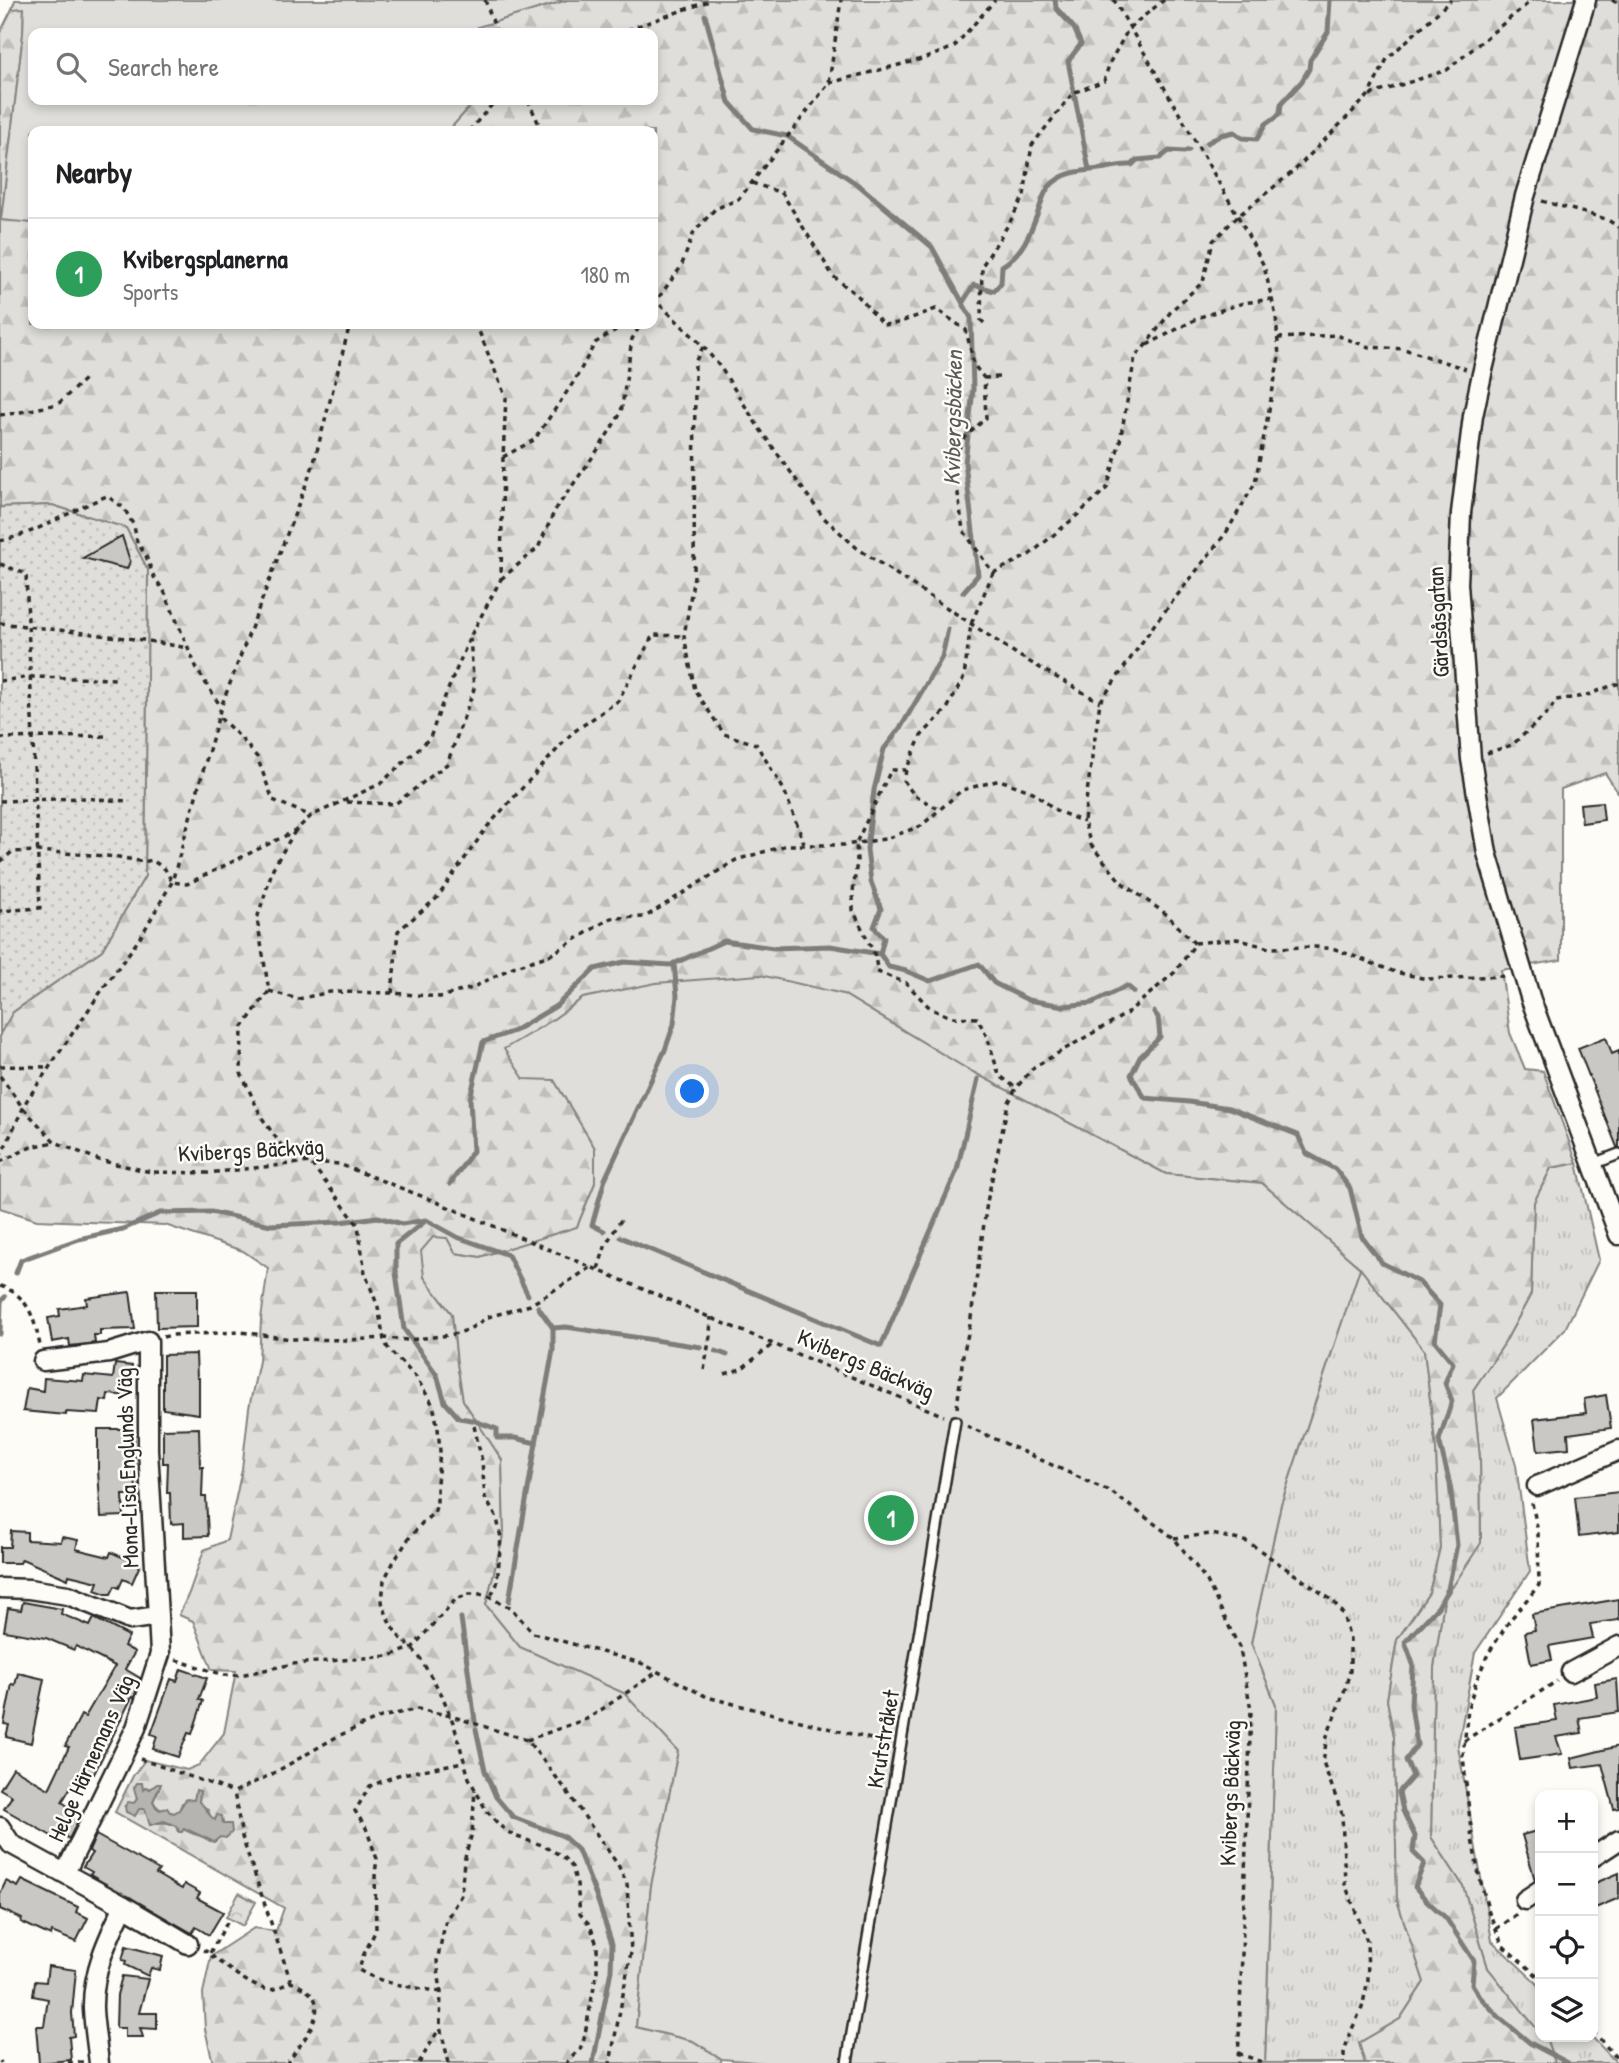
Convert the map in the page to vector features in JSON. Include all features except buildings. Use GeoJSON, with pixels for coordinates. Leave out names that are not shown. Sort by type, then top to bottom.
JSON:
{"type":"FeatureCollection","features":[{"type":"Feature","properties":{"kind":"street","name":"Gärdsåsgatan"},"geometry":{"type":"LineString","coordinates":[[1586,0],[1525,196],[1482,374],[1461,513],[1458,584],[1471,759],[1487,853],[1522,974],[1619,1234]]}},
{"type":"Feature","properties":{"kind":"street","name":"Mona-Lisa Englunds Väg"},"geometry":{"type":"LineString","coordinates":[[43,1361],[108,1353],[148,1341],[148,1450],[158,1616]]}},
{"type":"Feature","properties":{"kind":"street"},"geometry":{"type":"LineString","coordinates":[[1537,1486],[1619,1450]]}},
{"type":"Feature","properties":{"kind":"street"},"geometry":{"type":"LineString","coordinates":[[0,1588],[68,1595],[130,1620],[158,1616]]}},
{"type":"Feature","properties":{"kind":"street","name":"Helge Härnemans Väg"},"geometry":{"type":"LineString","coordinates":[[65,1873],[136,1728],[160,1654],[158,1616]]}},
{"type":"Feature","properties":{"kind":"street"},"geometry":{"type":"LineString","coordinates":[[1571,1672],[1619,1646]]}},
{"type":"Feature","properties":{"kind":"street"},"geometry":{"type":"LineString","coordinates":[[0,1827],[11,1844],[188,1944]]}},
{"type":"Feature","properties":{"kind":"street"},"geometry":{"type":"LineString","coordinates":[[1598,1854],[1619,1840]]}},
{"type":"Feature","properties":{"kind":"street"},"geometry":{"type":"LineString","coordinates":[[99,2063],[93,2006],[95,1982],[107,1940],[124,1906]]}},
{"type":"Feature","properties":{"kind":"lane"},"geometry":{"type":"LineString","coordinates":[[1593,1164],[1619,1154]]}},
{"type":"Feature","properties":{"kind":"lane","name":"Krutstråket"},"geometry":{"type":"LineString","coordinates":[[847,2063],[956,1421]]}},
{"type":"Feature","properties":{"kind":"path"},"geometry":{"type":"LineString","coordinates":[[485,0],[495,28]]}},
{"type":"Feature","properties":{"kind":"path"},"geometry":{"type":"LineString","coordinates":[[632,28],[712,0]]}},
{"type":"Feature","properties":{"kind":"path"},"geometry":{"type":"LineString","coordinates":[[658,295],[681,267],[694,232],[715,209],[739,199],[830,83],[841,0]]}},
{"type":"Feature","properties":{"kind":"path"},"geometry":{"type":"LineString","coordinates":[[830,83],[926,58],[954,47],[995,0]]}},
{"type":"Feature","properties":{"kind":"path"},"geometry":{"type":"LineString","coordinates":[[1114,0],[1264,266],[1276,316],[1278,338],[1279,357],[1255,483],[1226,533],[1154,625],[1100,702],[1084,822],[1091,845],[1121,881],[1166,914],[1195,944]]}},
{"type":"Feature","properties":{"kind":"path"},"geometry":{"type":"LineString","coordinates":[[984,323],[981,320],[982,266],[1024,195],[1032,145],[1073,93],[1104,81],[1110,62],[1129,28],[1164,0]]}},
{"type":"Feature","properties":{"kind":"path"},"geometry":{"type":"LineString","coordinates":[[940,810],[914,795],[904,781],[906,770],[921,736],[947,709],[964,677],[971,624],[993,573],[1029,555],[1107,488],[1120,441],[1135,357],[1172,310],[1203,282],[1213,241],[1238,216],[1295,170],[1368,96],[1387,59],[1451,0]]}},
{"type":"Feature","properties":{"kind":"path"},"geometry":{"type":"LineString","coordinates":[[1368,96],[1447,70],[1532,0]]}},
{"type":"Feature","properties":{"kind":"path"},"geometry":{"type":"LineString","coordinates":[[1612,0],[1619,4]]}},
{"type":"Feature","properties":{"kind":"path"},"geometry":{"type":"LineString","coordinates":[[473,126],[492,105]]}},
{"type":"Feature","properties":{"kind":"path"},"geometry":{"type":"LineString","coordinates":[[530,105],[540,126]]}},
{"type":"Feature","properties":{"kind":"path"},"geometry":{"type":"LineString","coordinates":[[752,183],[782,193],[833,276],[859,296],[883,325],[898,323],[936,309],[966,330],[974,365],[984,378],[986,418],[962,440],[954,465],[963,530],[993,573]]}},
{"type":"Feature","properties":{"kind":"path"},"geometry":{"type":"LineString","coordinates":[[1525,196],[1606,219],[1619,227]]}},
{"type":"Feature","properties":{"kind":"path"},"geometry":{"type":"LineString","coordinates":[[1145,346],[1200,317],[1243,303],[1272,299]]}},
{"type":"Feature","properties":{"kind":"path"},"geometry":{"type":"LineString","coordinates":[[658,306],[703,346],[823,517],[857,548],[1021,657],[1100,702]]}},
{"type":"Feature","properties":{"kind":"path"},"geometry":{"type":"LineString","coordinates":[[0,1159],[23,1108],[140,939],[172,882],[221,707],[310,475],[349,329]]}},
{"type":"Feature","properties":{"kind":"path"},"geometry":{"type":"LineString","coordinates":[[478,329],[506,398],[500,579]]}},
{"type":"Feature","properties":{"kind":"path"},"geometry":{"type":"LineString","coordinates":[[503,457],[534,440],[575,380],[595,343],[617,329]]}},
{"type":"Feature","properties":{"kind":"path"},"geometry":{"type":"LineString","coordinates":[[172,882],[187,884],[295,831],[311,816],[380,784],[430,738],[470,638],[500,579],[538,548],[555,510],[621,413],[632,339],[638,329]]}},
{"type":"Feature","properties":{"kind":"path"},"geometry":{"type":"LineString","coordinates":[[1278,338],[1336,335],[1369,347],[1404,349],[1482,374]]}},
{"type":"Feature","properties":{"kind":"path"},"geometry":{"type":"LineString","coordinates":[[703,346],[695,362],[694,576],[684,636],[695,690],[724,734],[756,744],[785,790],[804,843]]}},
{"type":"Feature","properties":{"kind":"path"},"geometry":{"type":"LineString","coordinates":[[984,378],[999,377]]}},
{"type":"Feature","properties":{"kind":"path"},"geometry":{"type":"LineString","coordinates":[[0,415],[58,404],[86,378]]}},
{"type":"Feature","properties":{"kind":"path"},"geometry":{"type":"LineString","coordinates":[[986,413],[993,412]]}},
{"type":"Feature","properties":{"kind":"path"},"geometry":{"type":"LineString","coordinates":[[0,541],[19,537],[107,496],[124,508],[134,526],[137,542],[146,555],[198,671],[221,707]]}},
{"type":"Feature","properties":{"kind":"path"},"geometry":{"type":"LineString","coordinates":[[0,564],[26,574],[40,908],[0,911]]}},
{"type":"Feature","properties":{"kind":"path"},"geometry":{"type":"LineString","coordinates":[[0,623],[188,648]]}},
{"type":"Feature","properties":{"kind":"path"},"geometry":{"type":"LineString","coordinates":[[392,993],[398,931],[438,898],[487,827],[572,733],[618,701],[653,635],[684,636]]}},
{"type":"Feature","properties":{"kind":"path"},"geometry":{"type":"LineString","coordinates":[[345,801],[395,804],[447,764],[474,689],[470,638]]}},
{"type":"Feature","properties":{"kind":"path"},"geometry":{"type":"LineString","coordinates":[[0,681],[31,677],[115,679]]}},
{"type":"Feature","properties":{"kind":"path"},"geometry":{"type":"LineString","coordinates":[[1471,759],[1512,745],[1549,712],[1556,700],[1585,696],[1619,684]]}},
{"type":"Feature","properties":{"kind":"path"},"geometry":{"type":"LineString","coordinates":[[219,718],[257,757],[273,800],[311,816]]}},
{"type":"Feature","properties":{"kind":"path"},"geometry":{"type":"LineString","coordinates":[[0,738],[108,736]]}},
{"type":"Feature","properties":{"kind":"path"},"geometry":{"type":"LineString","coordinates":[[906,770],[891,770],[856,843],[858,861],[853,910],[874,953],[877,972],[906,983],[931,1009],[951,1017],[977,1018],[988,1036],[999,1075],[1016,1088]]}},
{"type":"Feature","properties":{"kind":"path"},"geometry":{"type":"LineString","coordinates":[[269,991],[298,999],[330,992],[392,993],[440,998],[472,988],[513,967],[550,955],[611,918],[645,917],[736,860],[787,845],[845,845],[885,839],[921,826],[962,790],[1000,780],[1033,792],[1057,811],[1084,822]]}},
{"type":"Feature","properties":{"kind":"path"},"geometry":{"type":"LineString","coordinates":[[0,801],[81,798],[127,801]]}},
{"type":"Feature","properties":{"kind":"path"},"geometry":{"type":"LineString","coordinates":[[295,831],[274,868],[257,919],[269,991],[242,1028],[242,1073],[262,1118],[284,1149],[310,1162],[358,1225],[365,1273],[379,1307],[384,1338],[389,1350],[416,1377],[433,1405],[439,1439],[438,1504],[434,1513],[409,1538],[384,1580],[382,1602],[390,1624],[412,1648],[442,1695],[469,1778],[486,1810],[500,1826],[514,1836],[542,1845],[562,1856],[572,1867],[580,1914],[590,1925],[597,1945],[597,1971],[584,2039],[580,2049],[566,2063]]}},
{"type":"Feature","properties":{"kind":"path"},"geometry":{"type":"LineString","coordinates":[[0,862],[12,852],[37,851],[119,857],[143,862],[152,859],[165,869],[172,882]]}},
{"type":"Feature","properties":{"kind":"path"},"geometry":{"type":"LineString","coordinates":[[956,1421],[963,1355],[970,1325],[987,1202],[1008,1104],[1016,1088],[1034,1067],[1126,1014],[1175,972],[1195,944],[1237,939],[1269,948],[1335,949],[1395,972],[1427,979],[1498,978],[1522,974]]}},
{"type":"Feature","properties":{"kind":"path"},"geometry":{"type":"LineString","coordinates":[[0,1066],[49,1067]]}},
{"type":"Feature","properties":{"kind":"path","name":"Kvibergs Bäckväg"},"geometry":{"type":"LineString","coordinates":[[0,1076],[23,1108],[55,1142],[99,1160],[151,1172],[208,1173],[310,1162],[339,1164],[434,1201],[956,1421],[1111,1492],[1174,1538],[1207,1581],[1240,1649],[1251,1710],[1238,2063]]}},
{"type":"Feature","properties":{"kind":"path"},"geometry":{"type":"LineString","coordinates":[[0,1159],[31,1147],[55,1142]]}},
{"type":"Feature","properties":{"kind":"path"},"geometry":{"type":"LineString","coordinates":[[598,1269],[606,1244],[621,1220]]}},
{"type":"Feature","properties":{"kind":"path"},"geometry":{"type":"LineString","coordinates":[[148,1341],[172,1335],[241,1332],[291,1339],[408,1340],[450,1335],[468,1330],[488,1317],[530,1305],[592,1267]]}},
{"type":"Feature","properties":{"kind":"path"},"geometry":{"type":"LineString","coordinates":[[0,1286],[14,1291],[33,1315],[43,1361]]}},
{"type":"Feature","properties":{"kind":"path"},"geometry":{"type":"LineString","coordinates":[[704,1370],[710,1336],[710,1317]]}},
{"type":"Feature","properties":{"kind":"path"},"geometry":{"type":"LineString","coordinates":[[725,1374],[741,1369],[774,1343]]}},
{"type":"Feature","properties":{"kind":"path"},"geometry":{"type":"LineString","coordinates":[[474,1426],[482,1461],[485,1499],[497,1518],[501,1538],[497,1584],[491,1597]]}},
{"type":"Feature","properties":{"kind":"path"},"geometry":{"type":"LineString","coordinates":[[1535,1974],[1503,1946],[1489,1912],[1472,1839],[1463,1756],[1468,1708],[1488,1654],[1510,1620],[1539,1585],[1538,1532],[1532,1503],[1537,1486]]}},
{"type":"Feature","properties":{"kind":"path"},"geometry":{"type":"LineString","coordinates":[[1174,1538],[1212,1534],[1248,1542],[1333,1601],[1343,1614],[1350,1640],[1350,1671],[1327,1736],[1323,1762],[1342,1814],[1345,1884],[1367,1941],[1368,1980],[1362,2008],[1344,2052],[1344,2063]]}},
{"type":"Feature","properties":{"kind":"path"},"geometry":{"type":"LineString","coordinates":[[160,1654],[224,1675],[240,1675],[293,1664],[389,1656],[412,1648],[455,1600],[468,1594],[480,1594],[510,1607],[533,1633],[640,1663],[707,1697],[901,1747]]}},
{"type":"Feature","properties":{"kind":"path"},"geometry":{"type":"LineString","coordinates":[[527,1741],[589,1718],[657,1672]]}},
{"type":"Feature","properties":{"kind":"path"},"geometry":{"type":"LineString","coordinates":[[1464,1741],[1571,1672]]}},
{"type":"Feature","properties":{"kind":"path"},"geometry":{"type":"LineString","coordinates":[[124,1753],[234,1792],[274,1773],[338,1736],[381,1717],[418,1709],[451,1716],[527,1741],[580,1810],[618,1865],[626,1884],[631,1952],[610,2063]]}},
{"type":"Feature","properties":{"kind":"path"},"geometry":{"type":"LineString","coordinates":[[441,1992],[392,1983],[359,1970],[376,1930],[377,1859],[366,1828],[355,1811],[370,1786],[398,1775],[463,1762]]}},
{"type":"Feature","properties":{"kind":"path"},"geometry":{"type":"LineString","coordinates":[[449,2063],[440,2027],[441,1992],[437,1961],[446,1920],[461,1895],[464,1861],[472,1833],[475,1788]]}},
{"type":"Feature","properties":{"kind":"path"},"geometry":{"type":"LineString","coordinates":[[234,1792],[242,1837],[291,1982],[308,1991],[315,2000],[317,2012],[307,2034],[287,2063]]}},
{"type":"Feature","properties":{"kind":"path"},"geometry":{"type":"LineString","coordinates":[[1496,1929],[1521,1911],[1533,1895]]}},
{"type":"Feature","properties":{"kind":"path"},"geometry":{"type":"LineString","coordinates":[[229,1919],[210,1953],[215,1959],[263,1989],[275,1989],[291,1982]]}},
{"type":"Feature","properties":{"kind":"path"},"geometry":{"type":"LineString","coordinates":[[419,2063],[440,2027]]}},
{"type":"Feature","properties":{"kind":"path"},"geometry":{"type":"LineString","coordinates":[[1598,2037],[1619,2061]]}},
{"type":"Feature","properties":{"kind":"path"},"geometry":{"type":"LineString","coordinates":[[1238,2053],[1264,2063]]}},
{"type":"Feature","properties":{"kind":"green space"},"geometry":{"type":"Polygon","coordinates":[[[15,0],[567,0],[478,28],[28,28],[28,105],[471,105],[453,126],[28,126],[28,223],[1,220],[23,34],[24,8],[12,9],[15,0]]]}},
{"type":"Feature","properties":{"kind":"green space"},"geometry":{"type":"Polygon","coordinates":[[[567,0],[1619,0],[1619,794],[1605,773],[1561,789],[1561,960],[1501,970],[1510,1033],[1525,1069],[1543,1071],[1577,1163],[1551,1168],[1534,1202],[1531,1294],[1504,1344],[1473,1390],[1480,1458],[1481,1543],[1444,1600],[1434,1667],[1431,1837],[1463,1886],[1488,1968],[1535,2027],[1535,2042],[1547,2042],[1555,2063],[1365,2063],[1359,2043],[1400,2019],[1424,1982],[1397,1900],[1394,1736],[1387,1700],[1397,1640],[1429,1593],[1440,1548],[1436,1449],[1424,1350],[1360,1268],[1262,1183],[1166,1174],[967,1069],[843,994],[583,998],[551,1021],[554,1080],[595,1148],[595,1183],[577,1227],[480,1257],[455,1253],[424,1277],[452,1314],[463,1400],[502,1460],[504,1532],[486,1605],[520,1647],[624,1693],[678,1751],[651,1886],[636,2027],[693,2041],[722,2059],[720,2063],[213,2063],[205,2029],[203,1993],[211,1956],[254,1928],[276,1931],[284,1908],[115,1812],[133,1776],[145,1760],[187,1770],[199,1765],[224,1733],[236,1671],[212,1670],[193,1621],[179,1615],[204,1550],[227,1540],[242,1469],[249,1408],[259,1361],[268,1268],[243,1251],[165,1225],[37,1220],[0,1208],[0,1032],[9,1015],[102,950],[145,876],[148,570],[126,528],[52,505],[0,507],[0,33],[12,9],[24,7],[1,219],[28,222],[28,329],[658,329],[658,126],[453,126],[471,105],[658,105],[658,28],[477,27],[567,0]],[[152,1787],[150,1790],[134,1788],[137,1799],[125,1806],[145,1808],[150,1825],[168,1823],[210,1841],[223,1824],[222,1820],[211,1818],[208,1810],[199,1802],[200,1791],[194,1800],[182,1803],[179,1811],[174,1813],[159,1809],[153,1801],[160,1787],[152,1787]]]}},
{"type":"Feature","properties":{"kind":"green space"},"geometry":{"type":"Polygon","coordinates":[[[52,505],[126,528],[148,570],[145,876],[102,950],[13,1012],[0,1034],[0,507],[52,505]]]}},
{"type":"Feature","properties":{"kind":"green space"},"geometry":{"type":"Polygon","coordinates":[[[760,975],[843,994],[967,1069],[1166,1174],[1262,1183],[1360,1268],[1281,1504],[1251,1643],[1276,1705],[1265,2063],[767,2063],[722,2059],[693,2041],[636,2027],[651,1886],[678,1751],[624,1693],[520,1647],[486,1605],[504,1532],[502,1460],[463,1400],[452,1314],[424,1277],[421,1251],[433,1237],[447,1238],[455,1253],[480,1257],[577,1227],[595,1183],[595,1148],[554,1080],[524,1079],[504,1049],[583,998],[656,983],[760,975]]]}},
{"type":"Feature","properties":{"kind":"green space"},"geometry":{"type":"Polygon","coordinates":[[[1577,1163],[1599,1260],[1565,1329],[1497,1398],[1516,1465],[1530,1571],[1475,1653],[1458,1746],[1492,1941],[1535,1981],[1535,2027],[1488,1968],[1463,1886],[1431,1837],[1434,1667],[1444,1600],[1481,1542],[1480,1458],[1473,1390],[1504,1344],[1531,1294],[1534,1202],[1551,1168],[1577,1163]]]}},
{"type":"Feature","properties":{"kind":"green space"},"geometry":{"type":"Polygon","coordinates":[[[1360,1268],[1424,1350],[1436,1449],[1440,1548],[1429,1593],[1397,1640],[1387,1700],[1394,1736],[1397,1900],[1424,1982],[1400,2019],[1359,2043],[1365,2063],[1265,2063],[1276,1705],[1251,1643],[1281,1504],[1360,1268]]]}},
{"type":"Feature","properties":{"kind":"green space"},"geometry":{"type":"Polygon","coordinates":[[[239,1893],[256,1902],[243,1926],[226,1917],[239,1893]]]}},
{"type":"Feature","properties":{"kind":"green space"},"geometry":{"type":"Polygon","coordinates":[[[1547,2042],[1597,2042],[1617,2063],[1555,2063],[1547,2042]]]}},
{"type":"Feature","properties":{"kind":"shaded area"},"geometry":{"type":"Polygon","coordinates":[[[137,1783],[142,1783],[143,1790],[161,1784],[153,1801],[160,1810],[167,1808],[174,1813],[186,1799],[194,1800],[196,1790],[200,1791],[199,1802],[215,1820],[217,1815],[222,1816],[223,1824],[231,1824],[232,1832],[226,1838],[220,1837],[214,1842],[184,1828],[179,1832],[177,1826],[164,1821],[150,1825],[145,1809],[139,1809],[135,1816],[126,1812],[125,1806],[128,1802],[134,1803],[137,1799],[134,1788],[137,1783]]]}},
{"type":"Feature","properties":{"kind":"waterway"},"geometry":{"type":"LineString","coordinates":[[1055,0],[1056,8],[1074,28],[1081,44],[1068,61],[1089,170]]}},
{"type":"Feature","properties":{"kind":"waterway"},"geometry":{"type":"LineString","coordinates":[[1207,143],[1221,135],[1234,132],[1242,138],[1257,139],[1266,124],[1280,114],[1281,104],[1302,81],[1309,69],[1310,60],[1328,32],[1330,0]]}},
{"type":"Feature","properties":{"kind":"waterway","name":"Kvibergsbäcken"},"geometry":{"type":"LineString","coordinates":[[705,15],[729,102],[753,129],[787,136],[861,187],[932,247],[971,318],[973,389],[965,463],[978,575],[963,592]]}},
{"type":"Feature","properties":{"kind":"waterway"},"geometry":{"type":"LineString","coordinates":[[963,302],[974,285],[994,291],[1001,283],[1002,266],[1025,242],[1044,194],[1057,180],[1077,172],[1132,165],[1137,160],[1160,158],[1169,151],[1189,150]]}},
{"type":"Feature","properties":{"kind":"waterway","name":"Kvibergsbäcken"},"geometry":{"type":"LineString","coordinates":[[948,629],[942,657],[901,727],[884,749],[874,790],[867,849],[871,882],[881,909],[874,927],[884,938],[880,954],[889,967],[930,981],[979,964],[994,983],[1028,1000],[1064,1006],[1092,1003],[1127,986],[1134,992]]}},
{"type":"Feature","properties":{"kind":"waterway"},"geometry":{"type":"LineString","coordinates":[[450,1184],[473,1151],[470,1099],[483,1042],[514,1031],[556,1006],[595,969],[624,962],[671,965],[724,941],[774,948],[830,946],[880,954]]}},
{"type":"Feature","properties":{"kind":"waterway"},"geometry":{"type":"LineString","coordinates":[[604,1231],[592,1225],[605,1179],[665,1050],[674,1024],[677,996],[674,963]]}},
{"type":"Feature","properties":{"kind":"waterway","name":"Kvibergsbäcken"},"geometry":{"type":"LineString","coordinates":[[1154,1012],[1158,1017],[1160,1037],[1140,1057],[1131,1075],[1145,1098],[1229,1108],[1298,1135],[1306,1153],[1335,1169],[1350,1188],[1362,1237],[1382,1263],[1419,1282],[1440,1305],[1435,1341],[1453,1363],[1445,1383],[1452,1401],[1439,1440],[1450,1484],[1457,1545],[1448,1589],[1438,1607],[1405,1642],[1413,1664],[1411,1705],[1417,1745],[1406,1760],[1413,1776],[1399,1792],[1403,1811],[1415,1836],[1413,1852],[1424,1863],[1415,1887],[1446,1918],[1474,1961],[1472,1984],[1480,1997],[1530,2043],[1568,2063]]}},
{"type":"Feature","properties":{"kind":"waterway"},"geometry":{"type":"LineString","coordinates":[[620,1237],[881,1346],[957,1170],[978,1079]]}},
{"type":"Feature","properties":{"kind":"waterway"},"geometry":{"type":"LineString","coordinates":[[16,1273],[21,1260],[79,1239],[123,1229],[160,1213],[211,1212],[271,1225],[340,1222],[378,1217],[402,1224],[426,1220],[457,1237],[508,1255],[528,1295]]}},
{"type":"Feature","properties":{"kind":"waterway"},"geometry":{"type":"LineString","coordinates":[[424,1222],[396,1244],[396,1273],[404,1329],[437,1375],[445,1402],[459,1418],[497,1429],[497,1438],[515,1438],[536,1443],[509,1601]]}},
{"type":"Feature","properties":{"kind":"waterway"},"geometry":{"type":"LineString","coordinates":[[0,1334],[1,1301],[5,1297]]}},
{"type":"Feature","properties":{"kind":"waterway"},"geometry":{"type":"LineString","coordinates":[[536,1443],[553,1350],[553,1328],[538,1307]]}},
{"type":"Feature","properties":{"kind":"waterway"},"geometry":{"type":"LineString","coordinates":[[553,1328],[566,1327],[701,1347]]}},
{"type":"Feature","properties":{"kind":"waterway"},"geometry":{"type":"LineString","coordinates":[[716,1351],[727,1355]]}},
{"type":"Feature","properties":{"kind":"waterway"},"geometry":{"type":"LineString","coordinates":[[461,1618],[475,1721]]}},
{"type":"Feature","properties":{"kind":"waterway"},"geometry":{"type":"LineString","coordinates":[[476,1729],[485,1771],[496,1797],[513,1817],[563,1836],[578,1850],[596,1895],[612,1944],[611,1970],[593,2063]]}},
{"type":"Feature","properties":{"kind":"place","name":"Kvibergsplanerna"},"geometry":{"type":"Point","coordinates":[891,1518]}}]}
